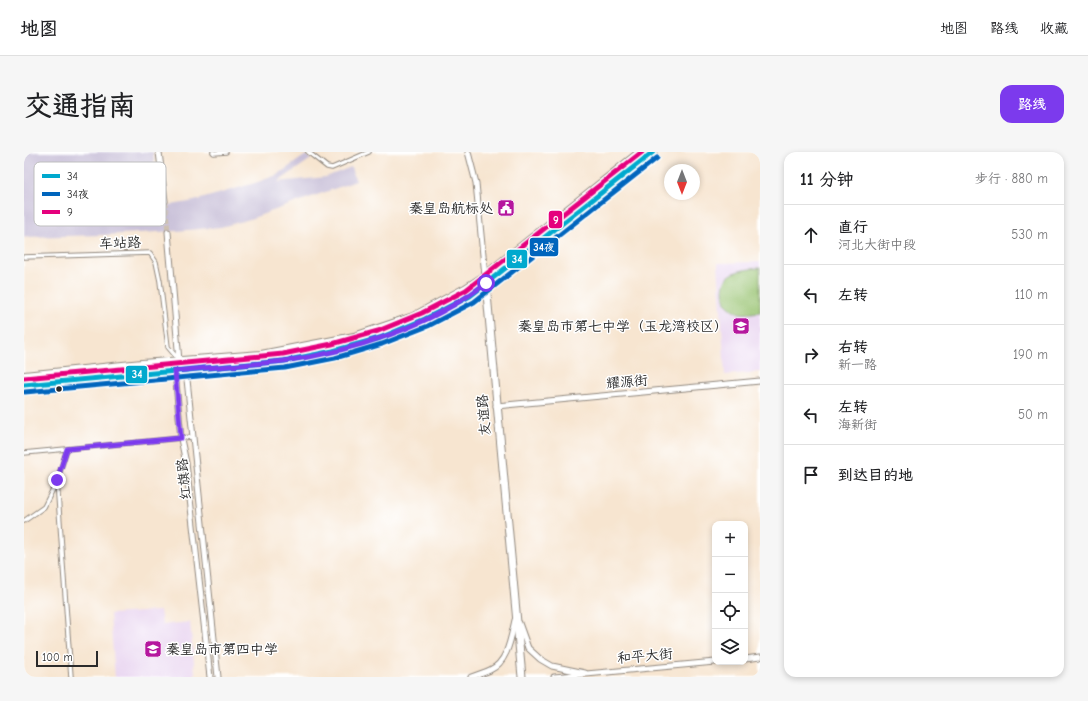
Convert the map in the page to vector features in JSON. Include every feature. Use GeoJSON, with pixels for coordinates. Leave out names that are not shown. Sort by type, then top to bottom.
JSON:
{"type":"FeatureCollection","features":[{"type":"Feature","properties":{"kind":"highway"},"geometry":{"type":"LineString","coordinates":[[485,275],[640,152]]}},
{"type":"Feature","properties":{"kind":"highway"},"geometry":{"type":"LineString","coordinates":[[486,283],[653,152]]}},
{"type":"Feature","properties":{"kind":"highway","name":"友谊路"},"geometry":{"type":"LineString","coordinates":[[486,283],[496,406],[522,677]]}},
{"type":"Feature","properties":{"kind":"main road"},"geometry":{"type":"LineString","coordinates":[[159,152],[160,162]]}},
{"type":"Feature","properties":{"kind":"main road","name":"友谊路"},"geometry":{"type":"LineString","coordinates":[[468,152],[476,183],[486,283]]}},
{"type":"Feature","properties":{"kind":"main road"},"geometry":{"type":"LineString","coordinates":[[168,232],[179,360],[175,371],[181,438],[186,463],[210,677]]}},
{"type":"Feature","properties":{"kind":"main road"},"geometry":{"type":"LineString","coordinates":[[24,374],[262,354],[354,336],[413,316],[466,288],[485,275]]}},
{"type":"Feature","properties":{"kind":"main road"},"geometry":{"type":"LineString","coordinates":[[24,385],[284,361],[312,356],[352,346],[413,326],[437,315],[470,296],[486,283]]}},
{"type":"Feature","properties":{"kind":"main road","name":"红旗路"},"geometry":{"type":"LineString","coordinates":[[179,360],[186,370],[218,677]]}},
{"type":"Feature","properties":{"kind":"main road","name":"耀源街"},"geometry":{"type":"LineString","coordinates":[[496,406],[760,381]]}},
{"type":"Feature","properties":{"kind":"main road"},"geometry":{"type":"LineString","coordinates":[[516,615],[528,648],[540,659],[552,666],[590,674]]}},
{"type":"Feature","properties":{"kind":"main road"},"geometry":{"type":"LineString","coordinates":[[471,677],[491,670],[500,662],[507,650],[516,615]]}},
{"type":"Feature","properties":{"kind":"main road"},"geometry":{"type":"LineString","coordinates":[[748,659],[760,657]]}},
{"type":"Feature","properties":{"kind":"main road","name":"和平大街"},"geometry":{"type":"LineString","coordinates":[[554,677],[712,662]]}},
{"type":"Feature","properties":{"kind":"main road"},"geometry":{"type":"LineString","coordinates":[[582,677],[590,674]]}},
{"type":"Feature","properties":{"kind":"street"},"geometry":{"type":"LineString","coordinates":[[213,152],[226,152]]}},
{"type":"Feature","properties":{"kind":"street"},"geometry":{"type":"LineString","coordinates":[[308,152],[327,167],[332,168],[369,152]]}},
{"type":"Feature","properties":{"kind":"street","name":"车站路"},"geometry":{"type":"LineString","coordinates":[[24,257],[150,253],[156,262],[160,281],[168,348],[179,360]]}},
{"type":"Feature","properties":{"kind":"street"},"geometry":{"type":"LineString","coordinates":[[24,453],[192,437]]}},
{"type":"Feature","properties":{"kind":"street"},"geometry":{"type":"LineString","coordinates":[[24,521],[44,507],[57,480],[67,449]]}},
{"type":"Feature","properties":{"kind":"street"},"geometry":{"type":"LineString","coordinates":[[57,480],[71,677]]}},
{"type":"Feature","properties":{"kind":"shaded area"},"geometry":{"type":"Polygon","coordinates":[[[24,152],[153,152],[154,162],[34,162],[34,226],[166,226],[166,206],[194,201],[277,175],[306,155],[311,159],[278,182],[326,177],[351,167],[356,181],[250,219],[221,227],[104,235],[24,237],[24,152]]]}},
{"type":"Feature","properties":{"kind":"shaded area","name":"秦皇岛市第七中学（玉龙湾校区）"},"geometry":{"type":"Polygon","coordinates":[[[760,262],[760,372],[725,375],[718,263],[760,262]]]}},
{"type":"Feature","properties":{"kind":"shaded area","name":"秦皇岛市第四中学"},"geometry":{"type":"Polygon","coordinates":[[[160,611],[162,625],[190,622],[195,673],[192,677],[115,677],[110,614],[160,611]]]}},
{"type":"Feature","properties":{"kind":"green space"},"geometry":{"type":"Polygon","coordinates":[[[760,268],[760,312],[737,312],[725,303],[723,293],[726,279],[736,272],[760,268]]]}},
{"type":"Feature","properties":{"kind":"tunnel"},"geometry":{"type":"LineString","coordinates":[[166,211],[168,232]]}},
{"type":"Feature","properties":{"kind":"transit line","name":"9"},"geometry":{"type":"LineString","coordinates":[[24,378],[283,354],[332,344],[378,331],[422,313],[466,290],[642,152]]}},
{"type":"Feature","properties":{"kind":"transit line","name":"34"},"geometry":{"type":"LineString","coordinates":[[24,385],[284,361],[333,351],[380,338],[425,319],[470,296],[653,152]]}},
{"type":"Feature","properties":{"kind":"transit line","name":"34夜"},"geometry":{"type":"LineString","coordinates":[[25,392],[285,368],[335,358],[382,344],[428,326],[474,302],[657,158]]}},
{"type":"Feature","properties":{"kind":"place","name":"秦皇岛航标处"},"geometry":{"type":"Point","coordinates":[506,208]}},
{"type":"Feature","properties":{"kind":"place","name":"秦皇岛市第七中学（玉龙湾校区）"},"geometry":{"type":"Point","coordinates":[741,326]}},
{"type":"Feature","properties":{"kind":"place","name":"秦皇岛市第四中学"},"geometry":{"type":"Point","coordinates":[153,649]}},
{"type":"Feature","properties":{"kind":"route"},"geometry":{"type":"LineString","coordinates":[[57,480],[67,449],[181,438],[175,371],[284,361],[352,346],[413,326],[443,312],[470,296],[486,283]]}}]}
